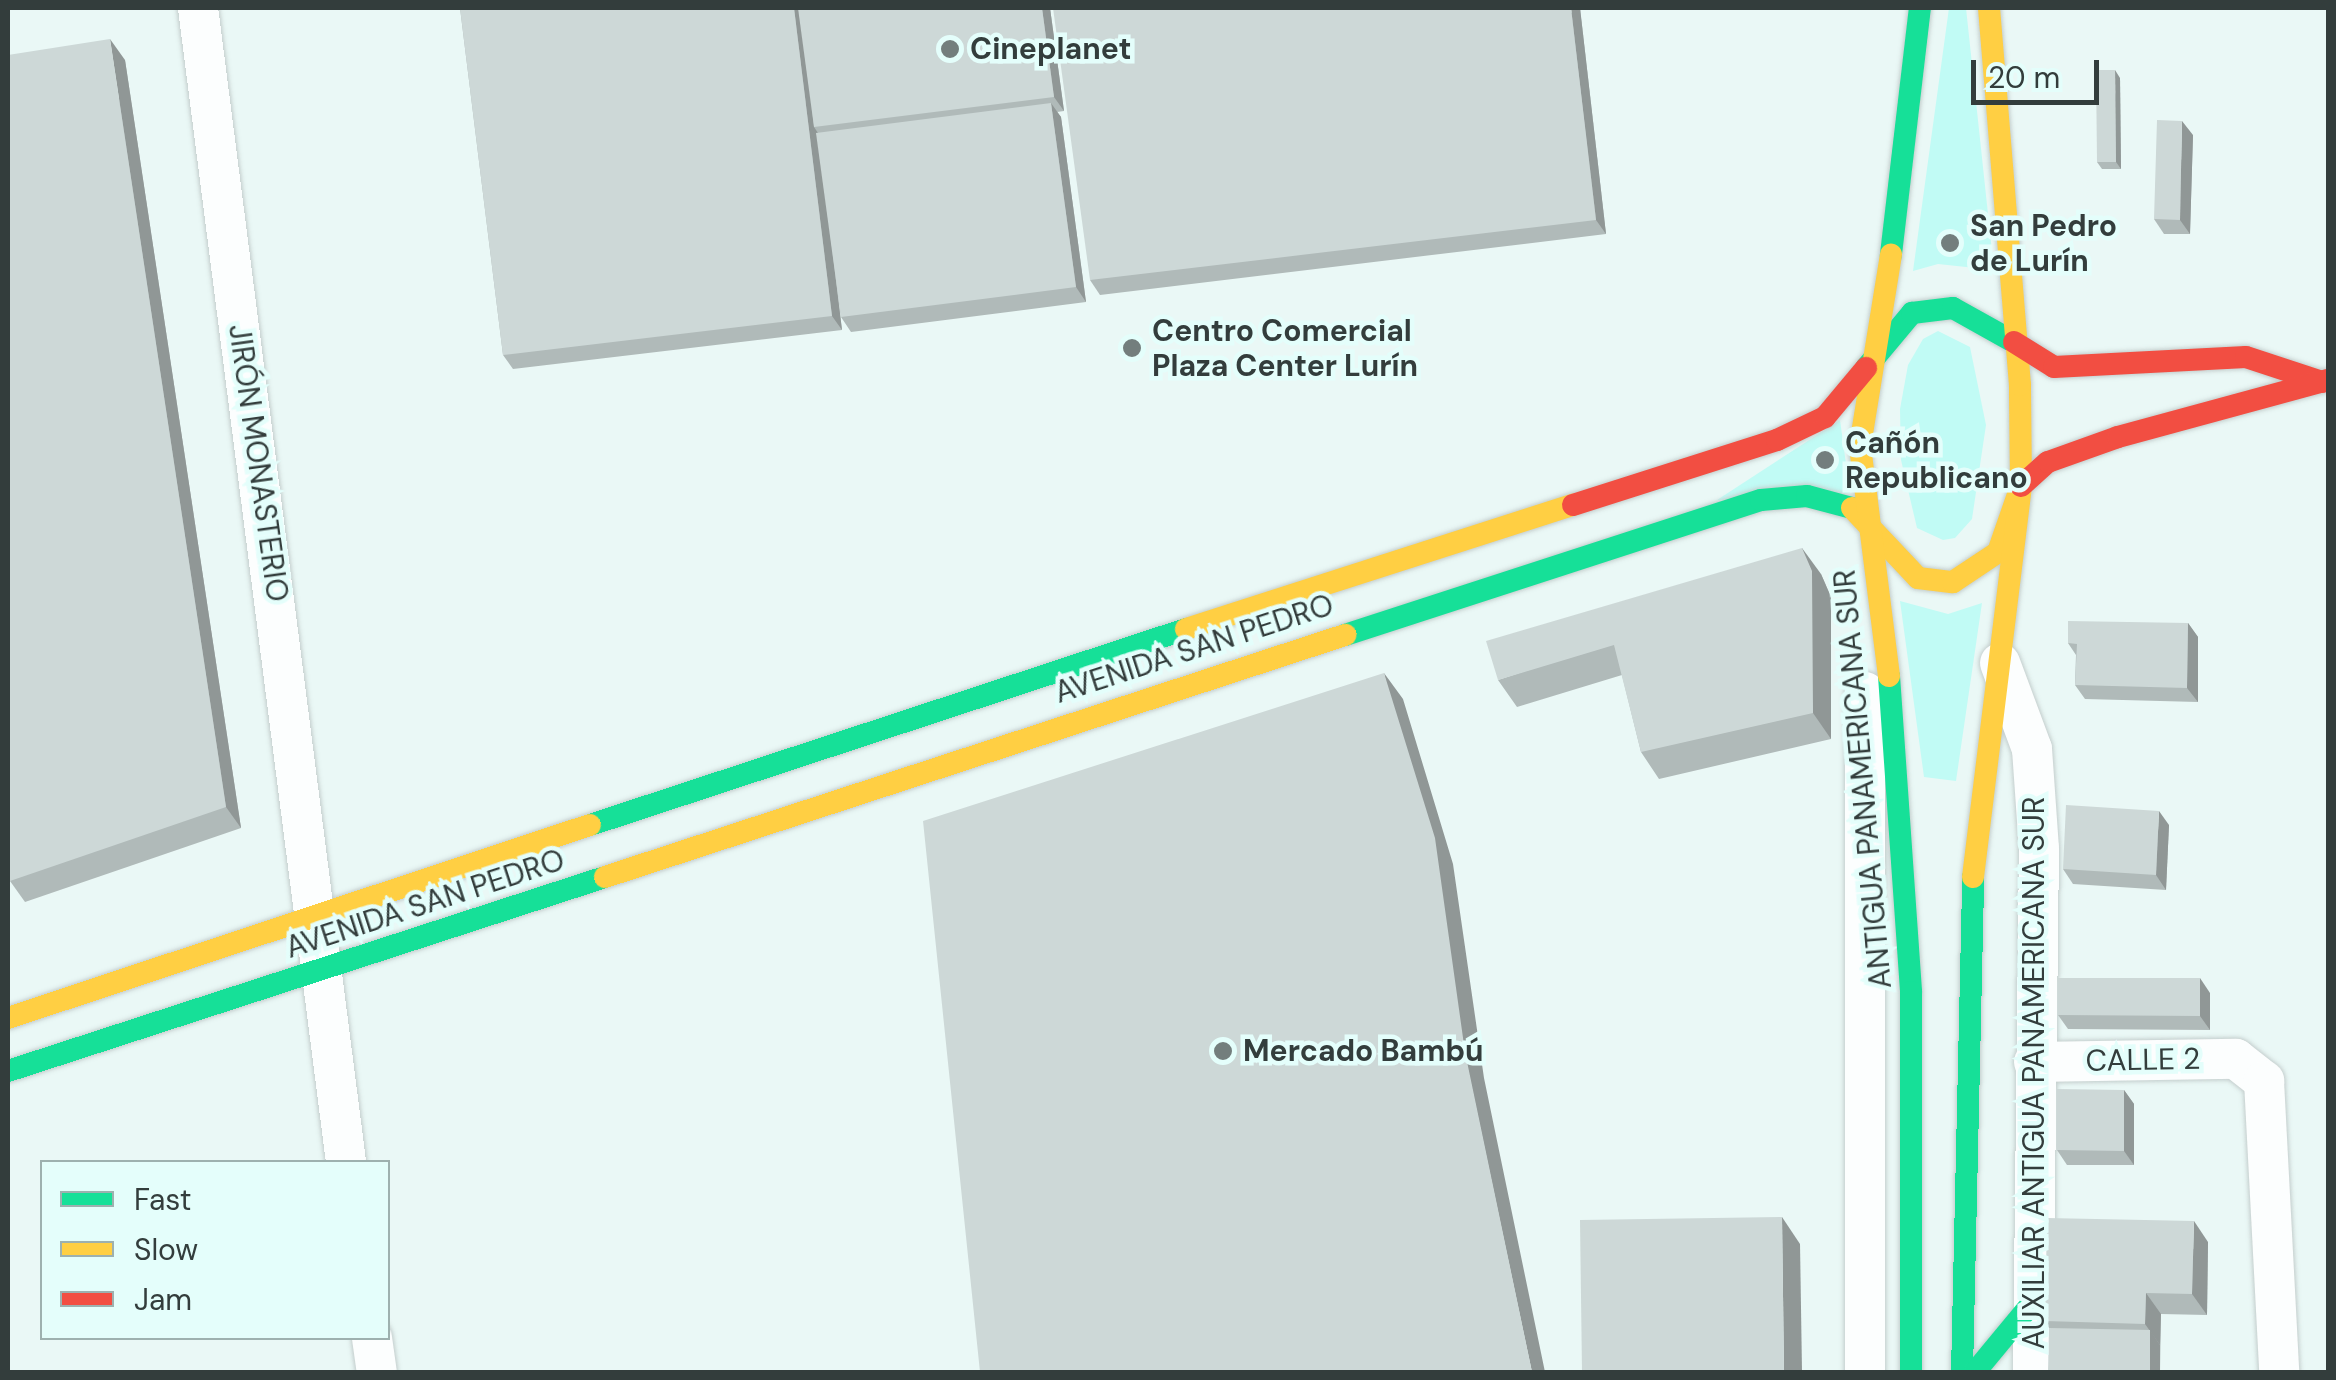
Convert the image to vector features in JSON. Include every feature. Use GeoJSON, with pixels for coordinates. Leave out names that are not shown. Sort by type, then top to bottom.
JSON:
{"type":"FeatureCollection","features":[{"type":"Feature","properties":{"kind":"main road","name":"ANTIGUA PANAMERICANA SUR"},"geometry":{"type":"LineString","coordinates":[[1911,1372],[1911,992],[1884,602],[1870,524],[1861,415],[1880,348],[1920,8]]}},
{"type":"Feature","properties":{"kind":"main road"},"geometry":{"type":"LineString","coordinates":[[1962,1372],[1966,967],[1998,660],[2021,486],[1989,8]]}},
{"type":"Feature","properties":{"kind":"main road","name":"AVENIDA SAN PEDRO"},"geometry":{"type":"LineString","coordinates":[[8,1018],[318,918],[987,692],[1777,440],[1824,417],[1912,313],[1940,306],[1973,314],[2054,367],[2246,356],[2325,380]]}},
{"type":"Feature","properties":{"kind":"main road","name":"AVENIDA SAN PEDRO"},"geometry":{"type":"LineString","coordinates":[[8,1072],[1699,517],[1807,496],[1849,505],[1870,524],[1902,566],[1918,578],[1953,582],[1998,552],[2021,486],[2048,462],[2118,437],[2325,380]]}},
{"type":"Feature","properties":{"kind":"main road"},"geometry":{"type":"LineString","coordinates":[[1975,1372],[2033,1302]]}},
{"type":"Feature","properties":{"kind":"street","name":"JIRÓN MONASTERIO"},"geometry":{"type":"LineString","coordinates":[[198,8],[318,918],[318,972],[346,1160]]}},
{"type":"Feature","properties":{"kind":"street"},"geometry":{"type":"LineString","coordinates":[[1865,1372],[1865,648],[1884,602]]}},
{"type":"Feature","properties":{"kind":"street","name":"AUXILIAR ANTIGUA PANAMERICANA SUR"},"geometry":{"type":"LineString","coordinates":[[1998,660],[2032,749],[2038,848],[2033,1372]]}},
{"type":"Feature","properties":{"kind":"street","name":"CALLE 2"},"geometry":{"type":"LineString","coordinates":[[2034,1062],[2236,1059],[2252,1066],[2264,1081],[2279,1372]]}},
{"type":"Feature","properties":{"kind":"street"},"geometry":{"type":"LineString","coordinates":[[372,1340],[377,1372]]}},
{"type":"Feature","properties":{"kind":"shaded area"},"geometry":{"type":"Polygon","coordinates":[[[1949,8],[1966,8],[1994,270],[1938,264],[1913,271],[1949,8]]]}},
{"type":"Feature","properties":{"kind":"shaded area"},"geometry":{"type":"Polygon","coordinates":[[[1938,331],[1970,347],[1986,425],[1972,519],[1955,538],[1943,540],[1917,528],[1901,460],[1900,409],[1908,365],[1923,339],[1938,331]]]}},
{"type":"Feature","properties":{"kind":"shaded area"},"geometry":{"type":"Polygon","coordinates":[[[1840,420],[1850,493],[1717,500],[1840,420]]]}},
{"type":"Feature","properties":{"kind":"shaded area"},"geometry":{"type":"Polygon","coordinates":[[[1900,601],[1948,614],[1982,603],[1956,781],[1924,777],[1900,601]]]}},
{"type":"Feature","properties":{"kind":"building"},"geometry":{"type":"Polygon","coordinates":[[[460,8],[794,8],[832,316],[503,355],[460,8]]]}},
{"type":"Feature","properties":{"kind":"building"},"geometry":{"type":"Polygon","coordinates":[[[798,8],[1042,8],[1054,97],[814,127],[798,8]]]}},
{"type":"Feature","properties":{"kind":"building"},"geometry":{"type":"Polygon","coordinates":[[[1053,8],[1571,8],[1596,220],[1090,280],[1053,8]]]}},
{"type":"Feature","properties":{"kind":"building"},"geometry":{"type":"Polygon","coordinates":[[[110,39],[226,807],[10,881],[8,55],[110,39]]]}},
{"type":"Feature","properties":{"kind":"building"},"geometry":{"type":"Polygon","coordinates":[[[2096,70],[2115,70],[2116,162],[2097,162],[2096,70]]]}},
{"type":"Feature","properties":{"kind":"building"},"geometry":{"type":"Polygon","coordinates":[[[1051,103],[1076,287],[841,317],[816,133],[1051,103]]]}},
{"type":"Feature","properties":{"kind":"building"},"geometry":{"type":"Polygon","coordinates":[[[2157,120],[2182,121],[2180,220],[2154,219],[2157,120]]]}},
{"type":"Feature","properties":{"kind":"building"},"geometry":{"type":"Polygon","coordinates":[[[1802,548],[1812,571],[1813,713],[1641,752],[1614,645],[1498,680],[1486,641],[1802,548]]]}},
{"type":"Feature","properties":{"kind":"building"},"geometry":{"type":"Polygon","coordinates":[[[2068,621],[2188,623],[2187,688],[2075,685],[2077,644],[2068,643],[2068,621]]]}},
{"type":"Feature","properties":{"kind":"building","name":"Mercado Bambú"},"geometry":{"type":"Polygon","coordinates":[[[1384,673],[1435,838],[1465,1052],[1532,1372],[980,1372],[923,821],[1384,673]]]}},
{"type":"Feature","properties":{"kind":"building"},"geometry":{"type":"Polygon","coordinates":[[[2066,805],[2159,811],[2156,875],[2063,869],[2066,805]]]}},
{"type":"Feature","properties":{"kind":"building"},"geometry":{"type":"Polygon","coordinates":[[[2058,978],[2200,978],[2200,1016],[2058,1015],[2058,978]]]}},
{"type":"Feature","properties":{"kind":"building"},"geometry":{"type":"Polygon","coordinates":[[[2057,1089],[2124,1090],[2124,1151],[2057,1150],[2057,1089]]]}},
{"type":"Feature","properties":{"kind":"building"},"geometry":{"type":"Polygon","coordinates":[[[1782,1217],[1784,1372],[1582,1372],[1580,1220],[1782,1217]]]}},
{"type":"Feature","properties":{"kind":"building"},"geometry":{"type":"Polygon","coordinates":[[[2047,1218],[2194,1221],[2192,1294],[2146,1293],[2145,1324],[2045,1321],[2047,1218]]]}},
{"type":"Feature","properties":{"kind":"building"},"geometry":{"type":"Polygon","coordinates":[[[2049,1328],[2150,1330],[2150,1372],[2048,1372],[2049,1328]]]}},
{"type":"Feature","properties":{"kind":"traffic: fast"},"geometry":{"type":"LineString","coordinates":[[1891,254],[1920,8]]}},
{"type":"Feature","properties":{"kind":"traffic: fast"},"geometry":{"type":"LineString","coordinates":[[1866,368],[1912,313],[1953,308],[2014,342]]}},
{"type":"Feature","properties":{"kind":"traffic: fast"},"geometry":{"type":"LineString","coordinates":[[1345,635],[1761,500],[1807,496],[1852,508]]}},
{"type":"Feature","properties":{"kind":"traffic: fast"},"geometry":{"type":"LineString","coordinates":[[590,825],[1186,629]]}},
{"type":"Feature","properties":{"kind":"traffic: fast"},"geometry":{"type":"LineString","coordinates":[[1889,676],[1911,992],[1911,1372]]}},
{"type":"Feature","properties":{"kind":"traffic: fast"},"geometry":{"type":"LineString","coordinates":[[8,1071],[605,877]]}},
{"type":"Feature","properties":{"kind":"traffic: fast"},"geometry":{"type":"LineString","coordinates":[[1962,1372],[1973,877]]}},
{"type":"Feature","properties":{"kind":"traffic: fast"},"geometry":{"type":"LineString","coordinates":[[1975,1372],[2033,1302]]}},
{"type":"Feature","properties":{"kind":"traffic: slow"},"geometry":{"type":"LineString","coordinates":[[1973,877],[2021,486],[2020,385],[1989,8]]}},
{"type":"Feature","properties":{"kind":"traffic: slow"},"geometry":{"type":"LineString","coordinates":[[1889,676],[1860,446],[1891,254]]}},
{"type":"Feature","properties":{"kind":"traffic: slow"},"geometry":{"type":"LineString","coordinates":[[1852,508],[1918,578],[1953,582],[1998,552],[2021,486]]}},
{"type":"Feature","properties":{"kind":"traffic: slow"},"geometry":{"type":"LineString","coordinates":[[1186,629],[1573,505]]}},
{"type":"Feature","properties":{"kind":"traffic: slow"},"geometry":{"type":"LineString","coordinates":[[605,877],[1345,635]]}},
{"type":"Feature","properties":{"kind":"traffic: slow"},"geometry":{"type":"LineString","coordinates":[[8,1018],[590,825]]}},
{"type":"Feature","properties":{"kind":"traffic: jam"},"geometry":{"type":"LineString","coordinates":[[2014,342],[2054,367],[2246,357],[2322,382]]}},
{"type":"Feature","properties":{"kind":"traffic: jam"},"geometry":{"type":"LineString","coordinates":[[1573,505],[1777,440],[1825,417],[1866,368]]}},
{"type":"Feature","properties":{"kind":"traffic: jam"},"geometry":{"type":"LineString","coordinates":[[2021,486],[2048,462],[2118,437],[2328,380]]}},
{"type":"Feature","properties":{"kind":"place","name":"Cineplanet"},"geometry":{"type":"Point","coordinates":[950,49]}},
{"type":"Feature","properties":{"kind":"place","name":"San Pedro de Lurín"},"geometry":{"type":"Point","coordinates":[1950,243]}},
{"type":"Feature","properties":{"kind":"place","name":"Centro Comercial Plaza Center Lurín"},"geometry":{"type":"Point","coordinates":[1132,348]}},
{"type":"Feature","properties":{"kind":"place","name":"Cañón Republicano"},"geometry":{"type":"Point","coordinates":[1825,460]}},
{"type":"Feature","properties":{"kind":"place","name":"Mercado Bambú"},"geometry":{"type":"Point","coordinates":[1223,1051]}}]}
